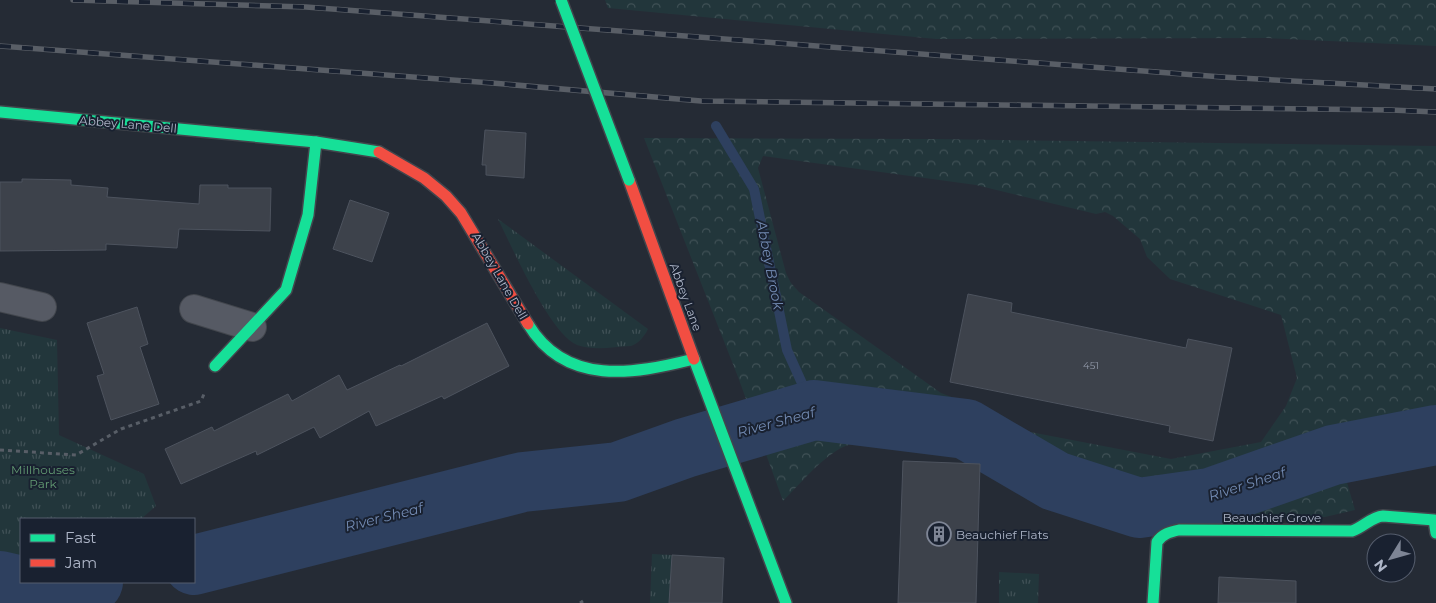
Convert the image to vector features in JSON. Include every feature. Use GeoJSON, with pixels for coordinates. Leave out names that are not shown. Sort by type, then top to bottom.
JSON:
{"type":"FeatureCollection","features":[{"type":"Feature","properties":{"kind":"street","name":"Abbey Lane"},"geometry":{"type":"LineString","coordinates":[[561,0],[786,603]]}},
{"type":"Feature","properties":{"kind":"street","name":"Abbey Lane Dell"},"geometry":{"type":"LineString","coordinates":[[0,112],[316,142],[378,151],[424,178],[446,196],[473,231],[536,337],[546,349],[570,364],[604,371],[632,371],[658,368],[694,359]]}},
{"type":"Feature","properties":{"kind":"street"},"geometry":{"type":"LineString","coordinates":[[215,366],[286,290],[308,215],[316,142]]}},
{"type":"Feature","properties":{"kind":"street"},"geometry":{"type":"LineString","coordinates":[[0,297],[42,307]]}},
{"type":"Feature","properties":{"kind":"street"},"geometry":{"type":"LineString","coordinates":[[194,309],[252,327]]}},
{"type":"Feature","properties":{"kind":"street","name":"Beauchief Grove"},"geometry":{"type":"LineString","coordinates":[[1153,603],[1157,542],[1160,536],[1169,532],[1352,531],[1358,530],[1367,522],[1379,516],[1434,520],[1436,533]]}},
{"type":"Feature","properties":{"kind":"path"},"geometry":{"type":"LineString","coordinates":[[0,450],[76,455],[121,429],[201,401],[215,366]]}},
{"type":"Feature","properties":{"kind":"green space"},"geometry":{"type":"Polygon","coordinates":[[[605,0],[1436,0],[1436,46],[1266,38],[936,39],[608,8],[605,0]]]}},
{"type":"Feature","properties":{"kind":"green space"},"geometry":{"type":"Polygon","coordinates":[[[644,138],[935,139],[1436,146],[1436,447],[1389,453],[1346,479],[1355,510],[1325,517],[1107,518],[1029,488],[1005,467],[999,458],[1004,427],[1171,459],[1261,442],[1286,406],[1297,378],[1281,315],[1170,279],[1147,257],[1140,239],[1113,216],[1105,212],[1096,214],[976,185],[763,156],[758,168],[786,273],[791,283],[799,292],[941,393],[972,405],[973,456],[904,442],[866,441],[836,451],[808,474],[783,501],[738,377],[644,138]]]}},
{"type":"Feature","properties":{"kind":"green space"},"geometry":{"type":"Polygon","coordinates":[[[498,219],[648,329],[643,337],[631,346],[597,348],[583,347],[566,338],[544,308],[498,219]]]}},
{"type":"Feature","properties":{"kind":"green space","name":"Millhouses Park"},"geometry":{"type":"Polygon","coordinates":[[[0,328],[57,340],[59,435],[144,474],[156,506],[142,518],[20,518],[20,583],[69,583],[46,603],[0,603],[0,328]]]}},
{"type":"Feature","properties":{"kind":"green space"},"geometry":{"type":"Polygon","coordinates":[[[652,554],[672,555],[669,603],[650,603],[652,554]]]}},
{"type":"Feature","properties":{"kind":"green space"},"geometry":{"type":"Polygon","coordinates":[[[999,572],[1039,574],[1038,603],[999,603],[999,572]]]}},
{"type":"Feature","properties":{"kind":"building"},"geometry":{"type":"Polygon","coordinates":[[[485,130],[526,133],[524,178],[486,175],[486,165],[482,165],[485,130]]]}},
{"type":"Feature","properties":{"kind":"building"},"geometry":{"type":"Polygon","coordinates":[[[22,179],[71,180],[71,185],[108,188],[107,197],[199,204],[200,185],[228,185],[228,188],[271,188],[270,231],[179,229],[177,248],[106,244],[106,250],[0,251],[0,182],[22,182],[22,179]]]}},
{"type":"Feature","properties":{"kind":"building"},"geometry":{"type":"Polygon","coordinates":[[[350,200],[389,213],[372,262],[333,249],[350,200]]]}},
{"type":"Feature","properties":{"kind":"building"},"geometry":{"type":"Polygon","coordinates":[[[968,294],[1012,303],[1011,312],[1186,348],[1188,339],[1232,348],[1213,441],[1169,432],[1170,426],[950,382],[968,294]]]}},
{"type":"Feature","properties":{"kind":"building"},"geometry":{"type":"Polygon","coordinates":[[[137,307],[148,344],[140,347],[159,404],[111,420],[97,376],[104,374],[87,323],[137,307]]]}},
{"type":"Feature","properties":{"kind":"building"},"geometry":{"type":"Polygon","coordinates":[[[487,323],[509,366],[444,399],[442,396],[376,426],[369,411],[320,438],[314,427],[257,455],[256,451],[181,484],[165,449],[212,427],[214,431],[288,394],[292,401],[339,375],[347,390],[401,366],[487,323]]]}},
{"type":"Feature","properties":{"kind":"building","name":"Beauchief Flats"},"geometry":{"type":"Polygon","coordinates":[[[903,461],[980,464],[976,603],[898,603],[903,461]]]}},
{"type":"Feature","properties":{"kind":"building"},"geometry":{"type":"Polygon","coordinates":[[[672,555],[724,558],[722,603],[669,603],[672,555]]]}},
{"type":"Feature","properties":{"kind":"building"},"geometry":{"type":"Polygon","coordinates":[[[1219,577],[1296,581],[1296,603],[1218,603],[1219,577]]]}},
{"type":"Feature","properties":{"kind":"waterway","name":"Abbey Brook"},"geometry":{"type":"LineString","coordinates":[[716,126],[754,189],[787,350],[814,410]]}},
{"type":"Feature","properties":{"kind":"waterway","name":"River Sheaf"},"geometry":{"type":"LineString","coordinates":[[195,565],[523,482],[618,472],[685,448],[814,410],[966,429],[1055,481],[1139,508],[1210,498],[1333,455],[1436,435]]}},
{"type":"Feature","properties":{"kind":"waterway","name":"River Sheaf"},"geometry":{"type":"LineString","coordinates":[[0,581],[39,590],[86,583]]}},
{"type":"Feature","properties":{"kind":"railway"},"geometry":{"type":"LineString","coordinates":[[73,0],[306,7],[1222,77],[1436,89]]}},
{"type":"Feature","properties":{"kind":"railway"},"geometry":{"type":"LineString","coordinates":[[0,46],[492,83],[701,101],[1436,112]]}},
{"type":"Feature","properties":{"kind":"traffic: fast"},"geometry":{"type":"LineString","coordinates":[[561,0],[629,180]]}},
{"type":"Feature","properties":{"kind":"traffic: fast"},"geometry":{"type":"LineString","coordinates":[[0,112],[316,142],[379,152]]}},
{"type":"Feature","properties":{"kind":"traffic: fast"},"geometry":{"type":"LineString","coordinates":[[215,366],[286,290],[308,215],[316,142]]}},
{"type":"Feature","properties":{"kind":"traffic: fast"},"geometry":{"type":"LineString","coordinates":[[528,324],[544,344],[562,358],[581,367],[603,371],[625,371],[648,369],[694,359]]}},
{"type":"Feature","properties":{"kind":"traffic: fast"},"geometry":{"type":"LineString","coordinates":[[694,359],[786,603]]}},
{"type":"Feature","properties":{"kind":"traffic: fast"},"geometry":{"type":"LineString","coordinates":[[1153,603],[1157,542],[1164,535],[1179,530],[1352,531],[1375,518],[1383,516],[1434,520],[1436,533]]}},
{"type":"Feature","properties":{"kind":"traffic: jam"},"geometry":{"type":"LineString","coordinates":[[379,152],[424,178],[446,196],[461,213],[528,324]]}},
{"type":"Feature","properties":{"kind":"traffic: jam"},"geometry":{"type":"LineString","coordinates":[[629,180],[694,359]]}},
{"type":"Feature","properties":{"kind":"place","name":"Beauchief Flats"},"geometry":{"type":"Point","coordinates":[939,534]}}]}
